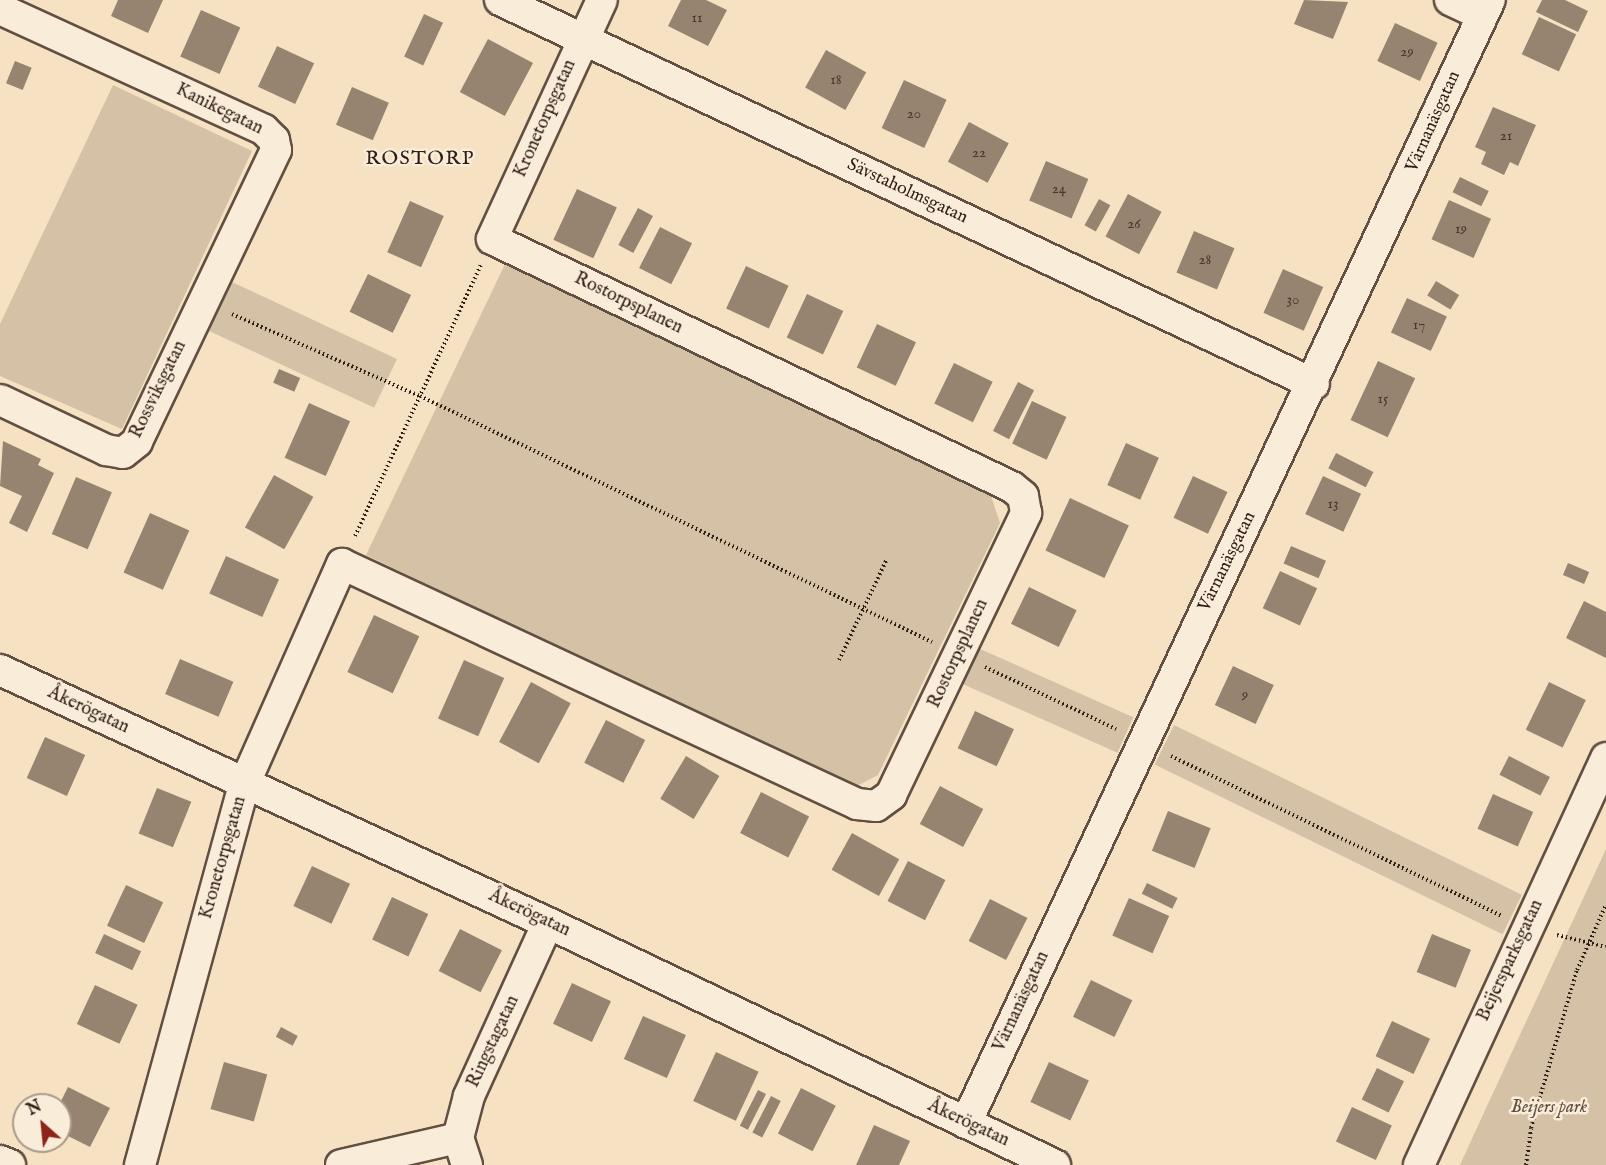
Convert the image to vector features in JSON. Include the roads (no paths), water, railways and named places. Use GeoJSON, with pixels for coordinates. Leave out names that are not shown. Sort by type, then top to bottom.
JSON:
{"type":"FeatureCollection","features":[{"type":"Feature","properties":{"kind":"street","name":"Sävstaholmsgatan"},"geometry":{"type":"LineString","coordinates":[[500,0],[1314,384]]}},
{"type":"Feature","properties":{"kind":"street","name":"Kronetorpsgatan"},"geometry":{"type":"LineString","coordinates":[[492,240],[582,38],[602,0]]}},
{"type":"Feature","properties":{"kind":"street"},"geometry":{"type":"LineString","coordinates":[[1450,0],[1486,8]]}},
{"type":"Feature","properties":{"kind":"street","name":"Värnanäsgatan"},"geometry":{"type":"LineString","coordinates":[[966,1123],[1141,741],[1314,384],[1486,8]]}},
{"type":"Feature","properties":{"kind":"street","name":"Kanikegatan"},"geometry":{"type":"LineString","coordinates":[[0,9],[264,130],[274,140],[276,150],[201,300]]}},
{"type":"Feature","properties":{"kind":"street","name":"Rostorpsplanen"},"geometry":{"type":"LineString","coordinates":[[342,564],[857,804],[876,806],[891,795],[1026,513],[1023,496],[492,240]]}},
{"type":"Feature","properties":{"kind":"street","name":"Rossviksgatan"},"geometry":{"type":"LineString","coordinates":[[0,400],[106,450],[123,453],[137,442],[201,300]]}},
{"type":"Feature","properties":{"kind":"street","name":"Kronetorpsgatan"},"geometry":{"type":"LineString","coordinates":[[140,1165],[244,785],[342,564]]}},
{"type":"Feature","properties":{"kind":"street","name":"Åkerögatan"},"geometry":{"type":"LineString","coordinates":[[0,670],[244,785],[548,923],[1055,1165]]}},
{"type":"Feature","properties":{"kind":"street","name":"Beijersparksgatan"},"geometry":{"type":"LineString","coordinates":[[1419,1165],[1526,927],[1606,758]]}},
{"type":"Feature","properties":{"kind":"street","name":"Ringstagatan"},"geometry":{"type":"LineString","coordinates":[[463,1152],[469,1096],[548,923]]}},
{"type":"Feature","properties":{"kind":"street"},"geometry":{"type":"LineString","coordinates":[[341,1165],[463,1152]]}},
{"type":"Feature","properties":{"kind":"street"},"geometry":{"type":"LineString","coordinates":[[0,1161],[10,1165]]}},
{"type":"Feature","properties":{"kind":"district","name":"ROSTORP"},"geometry":{"type":"Point","coordinates":[420,158]}},
{"type":"Feature","properties":{"kind":"park label","name":"Beijers park"},"geometry":{"type":"Point","coordinates":[1549,1108]}}]}
